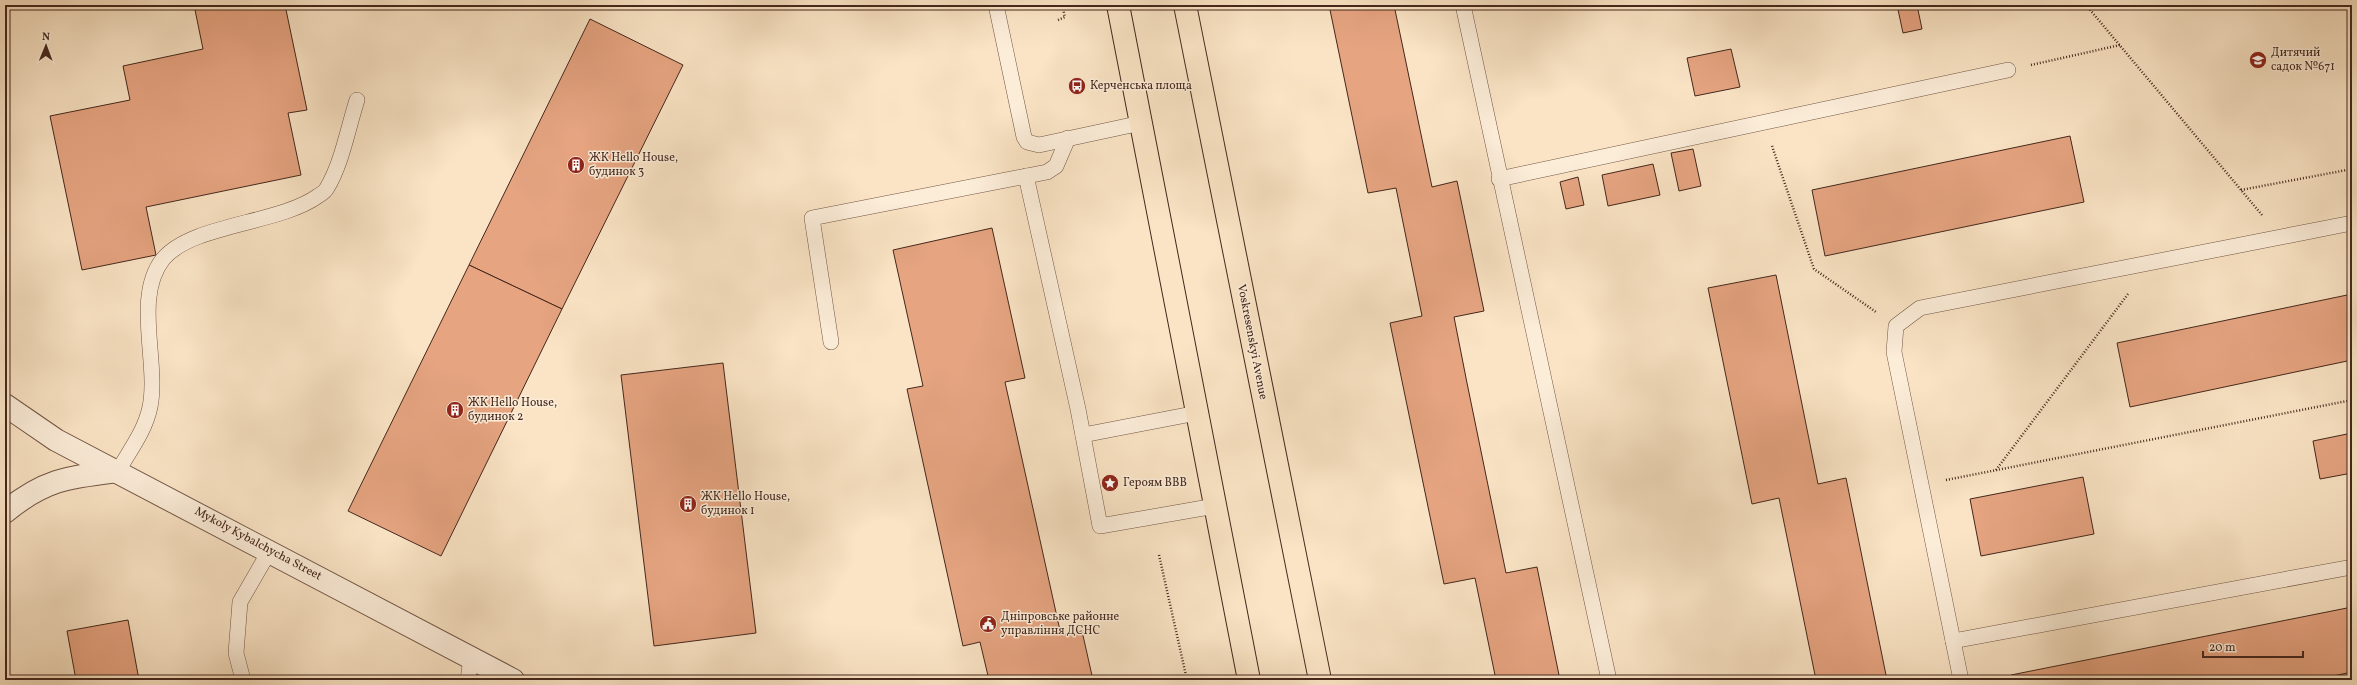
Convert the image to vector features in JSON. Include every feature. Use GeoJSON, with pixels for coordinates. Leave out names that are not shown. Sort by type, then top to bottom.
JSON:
{"type":"FeatureCollection","features":[{"type":"Feature","properties":{"kind":"main road"},"geometry":{"type":"LineString","coordinates":[[1118,5],[1249,680]]}},
{"type":"Feature","properties":{"kind":"main road","name":"Voskresenskyi Avenue"},"geometry":{"type":"LineString","coordinates":[[1185,5],[1320,680]]}},
{"type":"Feature","properties":{"kind":"street","name":"Mykoly Kybalchycha Street"},"geometry":{"type":"LineString","coordinates":[[5,405],[56,440],[270,550],[514,680]]}},
{"type":"Feature","properties":{"kind":"street"},"geometry":{"type":"LineString","coordinates":[[5,512],[33,490],[58,481],[118,471]]}},
{"type":"Feature","properties":{"kind":"lane"},"geometry":{"type":"LineString","coordinates":[[996,5],[1024,137],[1027,142],[1033,145],[1141,123]]}},
{"type":"Feature","properties":{"kind":"lane"},"geometry":{"type":"LineString","coordinates":[[1463,5],[1499,179],[1609,680]]}},
{"type":"Feature","properties":{"kind":"lane"},"geometry":{"type":"LineString","coordinates":[[1499,179],[1764,121],[2008,70]]}},
{"type":"Feature","properties":{"kind":"lane"},"geometry":{"type":"LineString","coordinates":[[118,471],[144,427],[150,406],[149,292],[154,273],[164,258],[185,242],[305,205],[326,190],[337,164],[357,100]]}},
{"type":"Feature","properties":{"kind":"lane"},"geometry":{"type":"LineString","coordinates":[[831,342],[812,218],[1047,172],[1056,166],[1068,138]]}},
{"type":"Feature","properties":{"kind":"lane"},"geometry":{"type":"LineString","coordinates":[[1026,176],[1083,435],[1100,526],[1215,506]]}},
{"type":"Feature","properties":{"kind":"lane"},"geometry":{"type":"LineString","coordinates":[[1961,680],[1894,352],[1896,326],[1920,308],[2352,223]]}},
{"type":"Feature","properties":{"kind":"lane"},"geometry":{"type":"LineString","coordinates":[[1083,435],[1197,413]]}},
{"type":"Feature","properties":{"kind":"lane"},"geometry":{"type":"LineString","coordinates":[[242,680],[236,653],[240,602],[270,550]]}},
{"type":"Feature","properties":{"kind":"lane"},"geometry":{"type":"LineString","coordinates":[[1953,641],[2352,567]]}},
{"type":"Feature","properties":{"kind":"lane"},"geometry":{"type":"LineString","coordinates":[[468,680],[471,658]]}},
{"type":"Feature","properties":{"kind":"path"},"geometry":{"type":"LineString","coordinates":[[1058,20],[1065,18],[1062,5]]}},
{"type":"Feature","properties":{"kind":"path"},"geometry":{"type":"LineString","coordinates":[[2086,5],[2280,236]]}},
{"type":"Feature","properties":{"kind":"path"},"geometry":{"type":"LineString","coordinates":[[2008,70],[2121,45]]}},
{"type":"Feature","properties":{"kind":"path"},"geometry":{"type":"LineString","coordinates":[[1764,121],[1814,268],[1896,326]]}},
{"type":"Feature","properties":{"kind":"path"},"geometry":{"type":"LineString","coordinates":[[2241,190],[2352,169]]}},
{"type":"Feature","properties":{"kind":"path"},"geometry":{"type":"LineString","coordinates":[[1995,471],[2152,262]]}},
{"type":"Feature","properties":{"kind":"path"},"geometry":{"type":"LineString","coordinates":[[1921,486],[2352,400]]}},
{"type":"Feature","properties":{"kind":"path"},"geometry":{"type":"LineString","coordinates":[[1159,555],[1188,680]]}},
{"type":"Feature","properties":{"kind":"shaded area"},"geometry":{"type":"Polygon","coordinates":[[[2352,672],[2352,680],[2314,680],[2352,672]]]}},
{"type":"Feature","properties":{"kind":"building"},"geometry":{"type":"Polygon","coordinates":[[[194,5],[285,5],[307,110],[288,113],[301,175],[146,207],[156,255],[82,270],[50,116],[130,100],[123,66],[203,49],[194,5]]]}},
{"type":"Feature","properties":{"kind":"building"},"geometry":{"type":"Polygon","coordinates":[[[1329,5],[1394,5],[1432,187],[1457,181],[1484,311],[1454,317],[1506,573],[1537,567],[1560,680],[1496,680],[1475,578],[1444,584],[1390,323],[1422,316],[1396,188],[1368,193],[1329,5]]]}},
{"type":"Feature","properties":{"kind":"building"},"geometry":{"type":"Polygon","coordinates":[[[1897,5],[1917,5],[1922,29],[1903,33],[1897,5]]]}},
{"type":"Feature","properties":{"kind":"building","name":"ЖК Hello House, будинок 3"},"geometry":{"type":"Polygon","coordinates":[[[590,19],[683,65],[562,309],[469,265],[590,19]]]}},
{"type":"Feature","properties":{"kind":"building"},"geometry":{"type":"Polygon","coordinates":[[[1731,49],[1740,87],[1695,96],[1687,58],[1731,49]]]}},
{"type":"Feature","properties":{"kind":"building"},"geometry":{"type":"Polygon","coordinates":[[[2070,136],[2084,202],[1825,256],[1812,190],[2070,136]]]}},
{"type":"Feature","properties":{"kind":"building"},"geometry":{"type":"Polygon","coordinates":[[[1693,149],[1701,186],[1679,191],[1671,153],[1693,149]]]}},
{"type":"Feature","properties":{"kind":"building"},"geometry":{"type":"Polygon","coordinates":[[[1653,164],[1660,195],[1608,206],[1602,175],[1653,164]]]}},
{"type":"Feature","properties":{"kind":"building"},"geometry":{"type":"Polygon","coordinates":[[[1578,177],[1584,205],[1566,209],[1560,182],[1578,177]]]}},
{"type":"Feature","properties":{"kind":"building"},"geometry":{"type":"Polygon","coordinates":[[[992,228],[1025,378],[1005,382],[1061,635],[1082,631],[1093,680],[989,680],[980,642],[963,646],[907,389],[923,386],[893,250],[992,228]]]}},
{"type":"Feature","properties":{"kind":"building","name":"ЖК Hello House, будинок 2"},"geometry":{"type":"Polygon","coordinates":[[[469,265],[562,309],[441,556],[348,511],[469,265]]]}},
{"type":"Feature","properties":{"kind":"building"},"geometry":{"type":"Polygon","coordinates":[[[1776,275],[1818,484],[1846,478],[1887,680],[1816,680],[1779,498],[1752,504],[1708,288],[1776,275]]]}},
{"type":"Feature","properties":{"kind":"building"},"geometry":{"type":"Polygon","coordinates":[[[2352,294],[2352,360],[2130,407],[2117,343],[2352,294]]]}},
{"type":"Feature","properties":{"kind":"building","name":"ЖК Hello House, будинок 1"},"geometry":{"type":"Polygon","coordinates":[[[723,363],[756,633],[654,646],[621,375],[723,363]]]}},
{"type":"Feature","properties":{"kind":"building"},"geometry":{"type":"Polygon","coordinates":[[[2352,433],[2352,473],[2320,479],[2313,441],[2352,433]]]}},
{"type":"Feature","properties":{"kind":"building"},"geometry":{"type":"Polygon","coordinates":[[[2083,477],[2094,534],[1981,556],[1970,499],[2083,477]]]}},
{"type":"Feature","properties":{"kind":"building"},"geometry":{"type":"Polygon","coordinates":[[[2352,607],[2352,672],[2314,680],[2012,680],[2011,675],[2352,607]]]}},
{"type":"Feature","properties":{"kind":"building"},"geometry":{"type":"Polygon","coordinates":[[[128,620],[139,680],[76,680],[67,631],[128,620]]]}},
{"type":"Feature","properties":{"kind":"place","name":"Дитячий садок №671"},"geometry":{"type":"Point","coordinates":[2258,60]}},
{"type":"Feature","properties":{"kind":"place","name":"Керченська площа"},"geometry":{"type":"Point","coordinates":[1077,86]}},
{"type":"Feature","properties":{"kind":"place","name":"ЖК Hello House, будинок 3"},"geometry":{"type":"Point","coordinates":[576,165]}},
{"type":"Feature","properties":{"kind":"place","name":"ЖК Hello House, будинок 2"},"geometry":{"type":"Point","coordinates":[455,410]}},
{"type":"Feature","properties":{"kind":"place","name":"Героям ВВВ"},"geometry":{"type":"Point","coordinates":[1110,483]}},
{"type":"Feature","properties":{"kind":"place","name":"ЖК Hello House, будинок 1"},"geometry":{"type":"Point","coordinates":[688,504]}},
{"type":"Feature","properties":{"kind":"place","name":"Дніпровське районне управління ДСНС"},"geometry":{"type":"Point","coordinates":[988,624]}}]}
